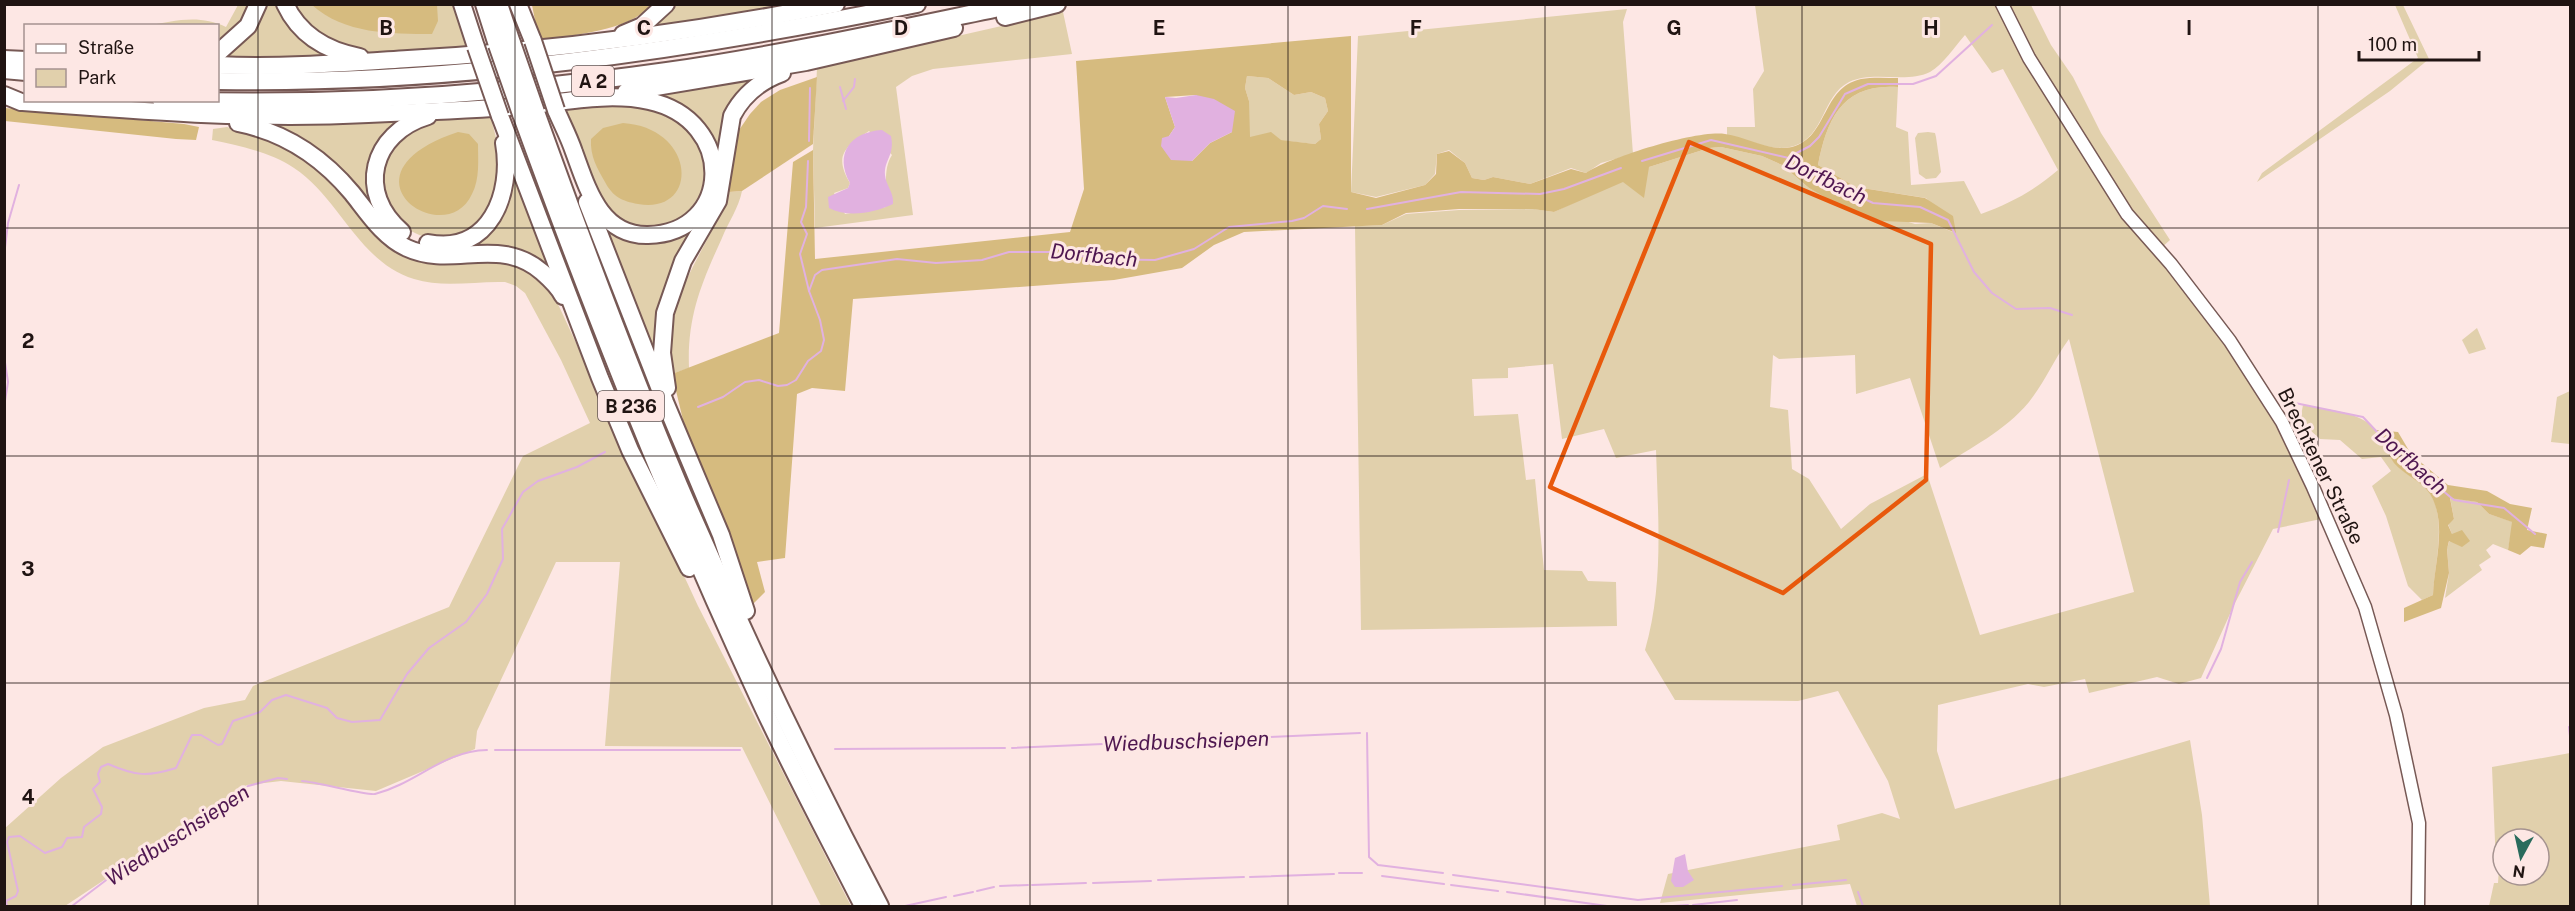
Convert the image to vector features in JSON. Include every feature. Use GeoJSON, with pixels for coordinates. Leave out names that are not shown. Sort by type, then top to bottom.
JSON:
{"type":"FeatureCollection","features":[{"type":"Feature","properties":{"kind":"highway"},"geometry":{"type":"LineString","coordinates":[[219,51],[248,26],[258,4]]}},
{"type":"Feature","properties":{"kind":"highway"},"geometry":{"type":"LineString","coordinates":[[285,4],[305,33],[328,48],[360,57],[400,60]]}},
{"type":"Feature","properties":{"kind":"highway"},"geometry":{"type":"LineString","coordinates":[[462,4],[500,116],[600,378],[630,450],[696,582],[756,693]]}},
{"type":"Feature","properties":{"kind":"highway","name":"B 236"},"geometry":{"type":"LineString","coordinates":[[484,4],[504,44],[618,374],[665,488],[756,693],[868,900]]}},
{"type":"Feature","properties":{"kind":"highway","name":"B 236"},"geometry":{"type":"LineString","coordinates":[[500,4],[504,44]]}},
{"type":"Feature","properties":{"kind":"highway"},"geometry":{"type":"LineString","coordinates":[[518,4],[614,274],[664,402],[686,446]]}},
{"type":"Feature","properties":{"kind":"highway"},"geometry":{"type":"LineString","coordinates":[[524,4],[530,34]]}},
{"type":"Feature","properties":{"kind":"highway"},"geometry":{"type":"LineString","coordinates":[[581,45],[636,29],[655,16],[666,4]]}},
{"type":"Feature","properties":{"kind":"highway"},"geometry":{"type":"LineString","coordinates":[[219,65],[302,65],[400,60],[581,45],[714,27],[836,4]]}},
{"type":"Feature","properties":{"kind":"highway","name":"A 2"},"geometry":{"type":"LineString","coordinates":[[219,81],[392,77],[561,63],[714,43],[917,4]]}},
{"type":"Feature","properties":{"kind":"highway","name":"A 2"},"geometry":{"type":"LineString","coordinates":[[219,100],[311,101],[398,98],[566,84],[716,63],[1018,4]]}},
{"type":"Feature","properties":{"kind":"highway"},"geometry":{"type":"LineString","coordinates":[[500,116],[507,170],[506,188],[495,214],[480,231],[459,242],[443,244],[417,240],[391,223],[379,203],[375,179],[378,159],[392,136],[412,121],[427,116],[587,99],[806,62],[1057,4]]}},
{"type":"Feature","properties":{"kind":"highway"},"geometry":{"type":"LineString","coordinates":[[4,59],[24,60]]}},
{"type":"Feature","properties":{"kind":"highway"},"geometry":{"type":"LineString","coordinates":[[769,680],[762,649],[748,619],[721,536],[686,446],[664,370],[663,335],[671,290],[683,261],[718,201],[724,178],[729,128],[738,106],[762,82],[806,62]]}},
{"type":"Feature","properties":{"kind":"highway"},"geometry":{"type":"LineString","coordinates":[[4,70],[24,72]]}},
{"type":"Feature","properties":{"kind":"highway"},"geometry":{"type":"LineString","coordinates":[[4,93],[21,102],[196,114],[321,116],[470,110]]}},
{"type":"Feature","properties":{"kind":"highway"},"geometry":{"type":"LineString","coordinates":[[4,93],[24,93]]}},
{"type":"Feature","properties":{"kind":"highway"},"geometry":{"type":"LineString","coordinates":[[556,110],[594,202],[611,223],[630,233],[643,235],[667,233],[687,222],[706,200],[714,172],[709,144],[696,125],[677,111],[647,101],[587,99]]}},
{"type":"Feature","properties":{"kind":"highway","name":"B 236"},"geometry":{"type":"LineString","coordinates":[[528,113],[670,462],[868,900]]}},
{"type":"Feature","properties":{"kind":"highway"},"geometry":{"type":"LineString","coordinates":[[196,114],[251,126],[300,147],[332,171],[387,234],[417,252],[434,255],[494,253],[526,260],[540,270],[560,291],[592,368],[600,378]]}},
{"type":"Feature","properties":{"kind":"street","name":"Brechtener Straße"},"geometry":{"type":"LineString","coordinates":[[2002,4],[2034,66],[2127,214],[2171,264],[2230,341],[2282,422],[2313,487],[2365,607],[2396,715],[2419,823],[2418,906]]}},
{"type":"Feature","properties":{"kind":"highlighted area"},"geometry":{"type":"Polygon","coordinates":[[[1689,142],[1931,244],[1926,480],[1783,593],[1550,487],[1689,142]]]}},
{"type":"Feature","properties":{"kind":"green space"},"geometry":{"type":"Polygon","coordinates":[[[280,4],[337,58],[219,59],[262,5],[280,4]]]}},
{"type":"Feature","properties":{"kind":"green space"},"geometry":{"type":"Polygon","coordinates":[[[238,5],[249,5],[239,28],[219,44],[219,24],[226,27],[238,5]]]}},
{"type":"Feature","properties":{"kind":"green space"},"geometry":{"type":"Polygon","coordinates":[[[293,5],[456,5],[471,50],[388,54],[348,49],[329,42],[312,31],[293,5]]]}},
{"type":"Feature","properties":{"kind":"green space"},"geometry":{"type":"Polygon","coordinates":[[[672,5],[795,5],[645,31],[672,5]]]}},
{"type":"Feature","properties":{"kind":"green space"},"geometry":{"type":"Polygon","coordinates":[[[1755,5],[2031,5],[2051,45],[2073,77],[2101,133],[2170,240],[2160,249],[2281,422],[2326,518],[2273,529],[2234,605],[2201,678],[2179,684],[2157,677],[2089,693],[2085,679],[2044,687],[2028,684],[1938,705],[1937,751],[1955,809],[2190,740],[2202,815],[2210,906],[1857,906],[1850,884],[1660,903],[1668,874],[1840,840],[1837,825],[1882,813],[1900,819],[1888,781],[1838,691],[1798,701],[1675,700],[1645,650],[1651,625],[1657,576],[1656,450],[1616,458],[1604,429],[1562,439],[1553,364],[1508,368],[1508,378],[1472,379],[1474,416],[1518,414],[1526,480],[1535,479],[1544,570],[1582,571],[1588,581],[1616,582],[1617,626],[1361,630],[1355,226],[1382,225],[1406,214],[1459,210],[1534,209],[1554,212],[1649,167],[1709,148],[1721,147],[1762,156],[1782,165],[1809,188],[1827,197],[1915,224],[1931,223],[1955,233],[1926,198],[1856,187],[1818,165],[1827,132],[1841,107],[1864,91],[1879,87],[1898,87],[1896,127],[1908,132],[1911,185],[1964,181],[1981,214],[2022,195],[2058,170],[2003,69],[1992,73],[1965,35],[1944,60],[1930,72],[1910,77],[1869,77],[1849,82],[1833,96],[1812,134],[1804,141],[1786,148],[1769,147],[1727,135],[1727,127],[1755,127],[1753,89],[1764,71],[1755,5]],[[2069,339],[2035,394],[2019,413],[1998,431],[1940,468],[1910,378],[1856,394],[1855,355],[1779,359],[1773,355],[1770,407],[1788,410],[1792,469],[1809,479],[1841,529],[1870,504],[1927,474],[1980,635],[2134,592],[2069,339]]]}},
{"type":"Feature","properties":{"kind":"green space"},"geometry":{"type":"Polygon","coordinates":[[[2395,5],[2403,5],[2429,59],[2390,91],[2257,182],[2262,173],[2418,58],[2395,5]]]}},
{"type":"Feature","properties":{"kind":"green space"},"geometry":{"type":"Polygon","coordinates":[[[1627,9],[1623,22],[1633,154],[1601,163],[1586,173],[1571,168],[1530,184],[1493,177],[1484,180],[1472,178],[1465,163],[1449,150],[1437,154],[1435,174],[1425,185],[1376,197],[1351,192],[1358,36],[1627,9]]]}},
{"type":"Feature","properties":{"kind":"green space"},"geometry":{"type":"Polygon","coordinates":[[[1063,12],[1072,54],[933,69],[912,76],[896,87],[913,215],[815,228],[813,150],[817,68],[1063,12]],[[869,131],[844,152],[843,165],[850,183],[848,188],[834,193],[845,214],[886,207],[886,174],[892,155],[869,131]]]}},
{"type":"Feature","properties":{"kind":"green space"},"geometry":{"type":"Polygon","coordinates":[[[196,20],[218,24],[158,24],[196,20]]]}},
{"type":"Feature","properties":{"kind":"green space"},"geometry":{"type":"Polygon","coordinates":[[[1247,76],[1268,78],[1294,95],[1311,92],[1325,98],[1328,111],[1319,124],[1321,139],[1315,144],[1249,137],[1249,101],[1245,88],[1247,76]]]}},
{"type":"Feature","properties":{"kind":"green space"},"geometry":{"type":"Polygon","coordinates":[[[759,78],[744,92],[728,119],[716,195],[686,248],[666,294],[659,337],[659,372],[603,224],[637,238],[650,240],[671,237],[690,227],[704,213],[714,195],[719,175],[718,155],[711,135],[698,118],[687,110],[647,96],[759,78]]]}},
{"type":"Feature","properties":{"kind":"green space"},"geometry":{"type":"Polygon","coordinates":[[[600,106],[637,107],[665,112],[695,135],[705,158],[704,182],[694,204],[677,220],[655,227],[629,223],[602,205],[562,109],[600,106]]]}},
{"type":"Feature","properties":{"kind":"green space"},"geometry":{"type":"Polygon","coordinates":[[[490,115],[499,151],[500,173],[497,190],[481,219],[456,236],[441,239],[425,237],[408,229],[390,209],[382,189],[383,163],[391,146],[414,128],[429,123],[444,119],[490,115]]]}},
{"type":"Feature","properties":{"kind":"green space"},"geometry":{"type":"Polygon","coordinates":[[[401,120],[379,143],[369,173],[371,197],[381,218],[398,234],[419,245],[443,249],[467,244],[490,229],[500,215],[509,194],[513,167],[552,274],[530,258],[511,250],[491,248],[428,251],[404,243],[387,230],[342,176],[324,159],[292,139],[257,124],[401,120]]]}},
{"type":"Feature","properties":{"kind":"green space"},"geometry":{"type":"Polygon","coordinates":[[[227,127],[278,145],[307,161],[334,184],[387,245],[404,256],[430,262],[496,260],[509,262],[526,269],[551,289],[698,606],[851,906],[821,906],[742,747],[605,746],[620,562],[556,562],[477,731],[475,749],[376,791],[281,781],[247,785],[65,906],[5,906],[4,829],[61,778],[103,747],[204,708],[245,700],[253,686],[449,607],[523,456],[590,423],[561,360],[525,293],[505,282],[459,284],[425,282],[395,271],[378,259],[324,196],[294,168],[265,154],[212,140],[213,129],[227,127]]]}},
{"type":"Feature","properties":{"kind":"green space"},"geometry":{"type":"Polygon","coordinates":[[[1918,133],[1935,133],[1941,172],[1936,178],[1926,179],[1919,174],[1915,138],[1918,133]]]}},
{"type":"Feature","properties":{"kind":"green space"},"geometry":{"type":"Polygon","coordinates":[[[742,191],[697,301],[690,333],[689,368],[672,374],[673,320],[679,298],[729,192],[742,191]]]}},
{"type":"Feature","properties":{"kind":"green space"},"geometry":{"type":"Polygon","coordinates":[[[2477,328],[2486,349],[2469,354],[2462,340],[2477,328]]]}},
{"type":"Feature","properties":{"kind":"green space"},"geometry":{"type":"Polygon","coordinates":[[[2570,391],[2570,444],[2551,442],[2557,397],[2570,391]]]}},
{"type":"Feature","properties":{"kind":"green space"},"geometry":{"type":"Polygon","coordinates":[[[2303,405],[2342,412],[2369,424],[2379,434],[2394,462],[2429,492],[2435,503],[2439,528],[2433,595],[2422,600],[2408,586],[2386,516],[2372,486],[2391,471],[2381,457],[2362,459],[2340,440],[2320,439],[2300,421],[2303,405]]]}},
{"type":"Feature","properties":{"kind":"green space"},"geometry":{"type":"Polygon","coordinates":[[[2450,497],[2477,502],[2489,514],[2513,522],[2508,550],[2493,544],[2486,550],[2491,557],[2479,565],[2482,570],[2445,598],[2449,573],[2447,548],[2452,534],[2448,524],[2454,519],[2450,497]]]}},
{"type":"Feature","properties":{"kind":"green space"},"geometry":{"type":"Polygon","coordinates":[[[2570,753],[2570,906],[2489,906],[2493,887],[2551,887],[2551,827],[2494,827],[2492,767],[2570,753]]]}},
{"type":"Feature","properties":{"kind":"shaded area"},"geometry":{"type":"Polygon","coordinates":[[[312,5],[437,5],[438,21],[432,34],[384,32],[338,22],[312,5]]]}},
{"type":"Feature","properties":{"kind":"shaded area"},"geometry":{"type":"Polygon","coordinates":[[[532,5],[650,5],[641,14],[615,26],[539,41],[532,5]]]}},
{"type":"Feature","properties":{"kind":"shaded area"},"geometry":{"type":"Polygon","coordinates":[[[1351,36],[1351,192],[1376,198],[1425,185],[1436,174],[1437,154],[1449,151],[1465,163],[1472,178],[1484,180],[1493,177],[1530,184],[1571,169],[1586,173],[1633,153],[1694,136],[1725,134],[1775,148],[1792,147],[1804,142],[1813,133],[1831,102],[1848,84],[1865,78],[1898,78],[1898,87],[1879,87],[1864,91],[1841,107],[1827,132],[1818,165],[1856,187],[1925,198],[1953,216],[1956,233],[1931,223],[1882,221],[1846,209],[1809,188],[1782,165],[1762,156],[1721,147],[1709,148],[1649,167],[1644,198],[1623,182],[1554,212],[1533,209],[1459,209],[1406,213],[1382,225],[1244,232],[1214,245],[1182,268],[1114,280],[853,299],[845,391],[812,388],[797,394],[785,558],[757,562],[765,592],[750,607],[717,508],[683,420],[672,374],[779,333],[793,162],[813,150],[815,259],[1070,232],[1084,189],[1076,61],[1351,36]],[[1247,76],[1245,88],[1249,101],[1250,137],[1271,132],[1281,140],[1315,144],[1321,139],[1319,124],[1328,111],[1325,98],[1311,92],[1294,95],[1268,78],[1247,76]],[[1196,95],[1165,97],[1175,127],[1169,136],[1192,161],[1210,143],[1232,132],[1196,95]]]}},
{"type":"Feature","properties":{"kind":"shaded area"},"geometry":{"type":"Polygon","coordinates":[[[817,77],[813,144],[742,191],[729,192],[735,136],[750,114],[761,102],[780,90],[817,77]]]}},
{"type":"Feature","properties":{"kind":"shaded area"},"geometry":{"type":"Polygon","coordinates":[[[1196,95],[1214,99],[1235,111],[1232,132],[1210,143],[1192,161],[1171,160],[1161,146],[1162,138],[1169,136],[1175,127],[1165,97],[1196,95]]]}},
{"type":"Feature","properties":{"kind":"shaded area"},"geometry":{"type":"Polygon","coordinates":[[[5,108],[199,127],[196,140],[176,139],[5,121],[5,108]]]}},
{"type":"Feature","properties":{"kind":"shaded area"},"geometry":{"type":"Polygon","coordinates":[[[623,123],[647,128],[665,139],[677,154],[682,170],[680,185],[672,197],[658,204],[638,204],[618,198],[608,187],[595,162],[591,139],[603,128],[623,123]]]}},
{"type":"Feature","properties":{"kind":"shaded area"},"geometry":{"type":"Polygon","coordinates":[[[882,130],[891,136],[892,148],[885,175],[893,204],[878,210],[853,214],[829,208],[828,197],[848,188],[850,183],[844,163],[848,146],[861,135],[882,130]]]}},
{"type":"Feature","properties":{"kind":"shaded area"},"geometry":{"type":"Polygon","coordinates":[[[458,132],[469,134],[478,144],[475,188],[458,210],[441,215],[422,211],[407,201],[400,186],[403,168],[421,149],[458,132]]]}},
{"type":"Feature","properties":{"kind":"shaded area"},"geometry":{"type":"Polygon","coordinates":[[[2376,430],[2398,432],[2411,454],[2448,485],[2487,491],[2510,504],[2532,508],[2527,530],[2547,534],[2544,548],[2531,546],[2520,555],[2508,550],[2512,522],[2489,514],[2477,502],[2450,498],[2454,519],[2448,525],[2452,534],[2462,530],[2470,541],[2462,547],[2449,541],[2447,549],[2449,573],[2441,608],[2404,622],[2404,608],[2433,595],[2439,544],[2438,518],[2430,494],[2394,463],[2376,430]]]}},
{"type":"Feature","properties":{"kind":"shaded area"},"geometry":{"type":"Polygon","coordinates":[[[1685,854],[1688,871],[1694,880],[1683,887],[1675,887],[1671,881],[1675,858],[1685,854]]]}},
{"type":"Feature","properties":{"kind":"waterway"},"geometry":{"type":"LineString","coordinates":[[1789,157],[1810,146],[1819,137],[1845,94],[1868,84],[1913,84],[1936,76],[1992,25]]}},
{"type":"Feature","properties":{"kind":"waterway"},"geometry":{"type":"LineString","coordinates":[[843,101],[854,87],[855,79]]}},
{"type":"Feature","properties":{"kind":"waterway"},"geometry":{"type":"LineString","coordinates":[[840,87],[846,109]]}},
{"type":"Feature","properties":{"kind":"waterway"},"geometry":{"type":"LineString","coordinates":[[809,141],[810,88]]}},
{"type":"Feature","properties":{"kind":"waterway","name":"Dorfbach"},"geometry":{"type":"LineString","coordinates":[[1642,161],[1711,140],[1797,160],[1818,177],[1873,203],[1920,207],[1948,220],[1974,272],[1992,293],[2016,309],[2050,308],[2072,315]]}},
{"type":"Feature","properties":{"kind":"waterway"},"geometry":{"type":"LineString","coordinates":[[698,407],[723,397],[745,382],[759,380],[778,386],[787,385],[796,380],[808,361],[821,351],[824,340],[820,320],[809,291],[800,254],[807,234],[801,222],[806,207],[808,161]]}},
{"type":"Feature","properties":{"kind":"waterway","name":"Dorfbach"},"geometry":{"type":"LineString","coordinates":[[1367,209],[1461,192],[1540,194],[1564,189],[1621,168]]}},
{"type":"Feature","properties":{"kind":"waterway"},"geometry":{"type":"LineString","coordinates":[[4,256],[8,223],[19,185]]}},
{"type":"Feature","properties":{"kind":"waterway","name":"Dorfbach"},"geometry":{"type":"LineString","coordinates":[[809,291],[815,275],[822,270],[897,259],[936,263],[982,260],[1009,252],[1050,252],[1061,248],[1090,259],[1155,260],[1194,249],[1229,227],[1292,221],[1304,218],[1323,206],[1347,209]]}},
{"type":"Feature","properties":{"kind":"waterway"},"geometry":{"type":"LineString","coordinates":[[4,356],[8,382],[4,407]]}},
{"type":"Feature","properties":{"kind":"waterway","name":"Dorfbach"},"geometry":{"type":"LineString","coordinates":[[2281,398],[2363,417],[2396,452],[2454,500],[2504,508],[2535,534]]}},
{"type":"Feature","properties":{"kind":"waterway"},"geometry":{"type":"LineString","coordinates":[[7,906],[6,901],[16,896],[18,891],[7,842],[9,837],[20,836],[45,853],[62,847],[67,838],[82,837],[84,827],[101,814],[102,807],[93,789],[100,782],[98,774],[101,767],[108,764],[142,774],[176,768],[192,735],[201,735],[218,745],[222,744],[233,721],[260,712],[272,700],[286,695],[327,708],[337,718],[352,722],[380,720],[407,674],[429,648],[466,622],[487,594],[503,559],[502,529],[523,492],[538,481],[577,467],[605,452]]}},
{"type":"Feature","properties":{"kind":"waterway"},"geometry":{"type":"LineString","coordinates":[[2278,532],[2289,480]]}},
{"type":"Feature","properties":{"kind":"waterway"},"geometry":{"type":"LineString","coordinates":[[2207,678],[2221,649],[2240,582],[2252,562]]}},
{"type":"Feature","properties":{"kind":"waterway"},"geometry":{"type":"LineString","coordinates":[[2569,727],[2570,736]]}},
{"type":"Feature","properties":{"kind":"waterway","name":"Wiedbuschsiepen"},"geometry":{"type":"LineString","coordinates":[[1012,748],[1360,733]]}},
{"type":"Feature","properties":{"kind":"waterway","name":"Wiedbuschsiepen"},"geometry":{"type":"LineString","coordinates":[[1367,733],[1369,857],[1378,865],[1443,873]]}},
{"type":"Feature","properties":{"kind":"waterway","name":"Wiedbuschsiepen"},"geometry":{"type":"LineString","coordinates":[[835,749],[1005,748]]}},
{"type":"Feature","properties":{"kind":"waterway","name":"Wiedbuschsiepen"},"geometry":{"type":"LineString","coordinates":[[302,781],[375,794],[404,783],[443,761],[471,752],[487,750]]}},
{"type":"Feature","properties":{"kind":"waterway","name":"Wiedbuschsiepen"},"geometry":{"type":"LineString","coordinates":[[495,750],[740,750]]}},
{"type":"Feature","properties":{"kind":"waterway","name":"Wiedbuschsiepen"},"geometry":{"type":"LineString","coordinates":[[72,906],[130,862],[248,786],[278,778],[287,779]]}},
{"type":"Feature","properties":{"kind":"waterway"},"geometry":{"type":"LineString","coordinates":[[1339,873],[1362,873]]}},
{"type":"Feature","properties":{"kind":"waterway"},"geometry":{"type":"LineString","coordinates":[[1250,877],[1334,874]]}},
{"type":"Feature","properties":{"kind":"waterway","name":"Wiedbuschsiepen"},"geometry":{"type":"LineString","coordinates":[[1453,875],[1638,900],[1782,886]]}},
{"type":"Feature","properties":{"kind":"waterway"},"geometry":{"type":"LineString","coordinates":[[1382,876],[1444,884]]}},
{"type":"Feature","properties":{"kind":"waterway"},"geometry":{"type":"LineString","coordinates":[[1158,880],[1244,877]]}},
{"type":"Feature","properties":{"kind":"waterway","name":"Wiedbuschsiepen"},"geometry":{"type":"LineString","coordinates":[[1793,885],[1846,880]]}},
{"type":"Feature","properties":{"kind":"waterway"},"geometry":{"type":"LineString","coordinates":[[1093,883],[1151,881]]}},
{"type":"Feature","properties":{"kind":"waterway"},"geometry":{"type":"LineString","coordinates":[[1032,885],[1086,883]]}},
{"type":"Feature","properties":{"kind":"waterway"},"geometry":{"type":"LineString","coordinates":[[1000,886],[1028,885]]}},
{"type":"Feature","properties":{"kind":"waterway"},"geometry":{"type":"LineString","coordinates":[[1451,885],[1498,891]]}},
{"type":"Feature","properties":{"kind":"waterway"},"geometry":{"type":"LineString","coordinates":[[977,891],[994,887]]}},
{"type":"Feature","properties":{"kind":"waterway"},"geometry":{"type":"LineString","coordinates":[[954,896],[973,892]]}},
{"type":"Feature","properties":{"kind":"waterway"},"geometry":{"type":"LineString","coordinates":[[1507,892],[1607,906]]}},
{"type":"Feature","properties":{"kind":"waterway","name":"Wiedbuschsiepen"},"geometry":{"type":"LineString","coordinates":[[1858,892],[1863,906]]}},
{"type":"Feature","properties":{"kind":"waterway"},"geometry":{"type":"LineString","coordinates":[[905,906],[946,897]]}},
{"type":"Feature","properties":{"kind":"waterway"},"geometry":{"type":"LineString","coordinates":[[1693,905],[1737,900]]}},
{"type":"Feature","properties":{"kind":"waterway"},"geometry":{"type":"LineString","coordinates":[[1673,906],[1688,905]]}}]}
